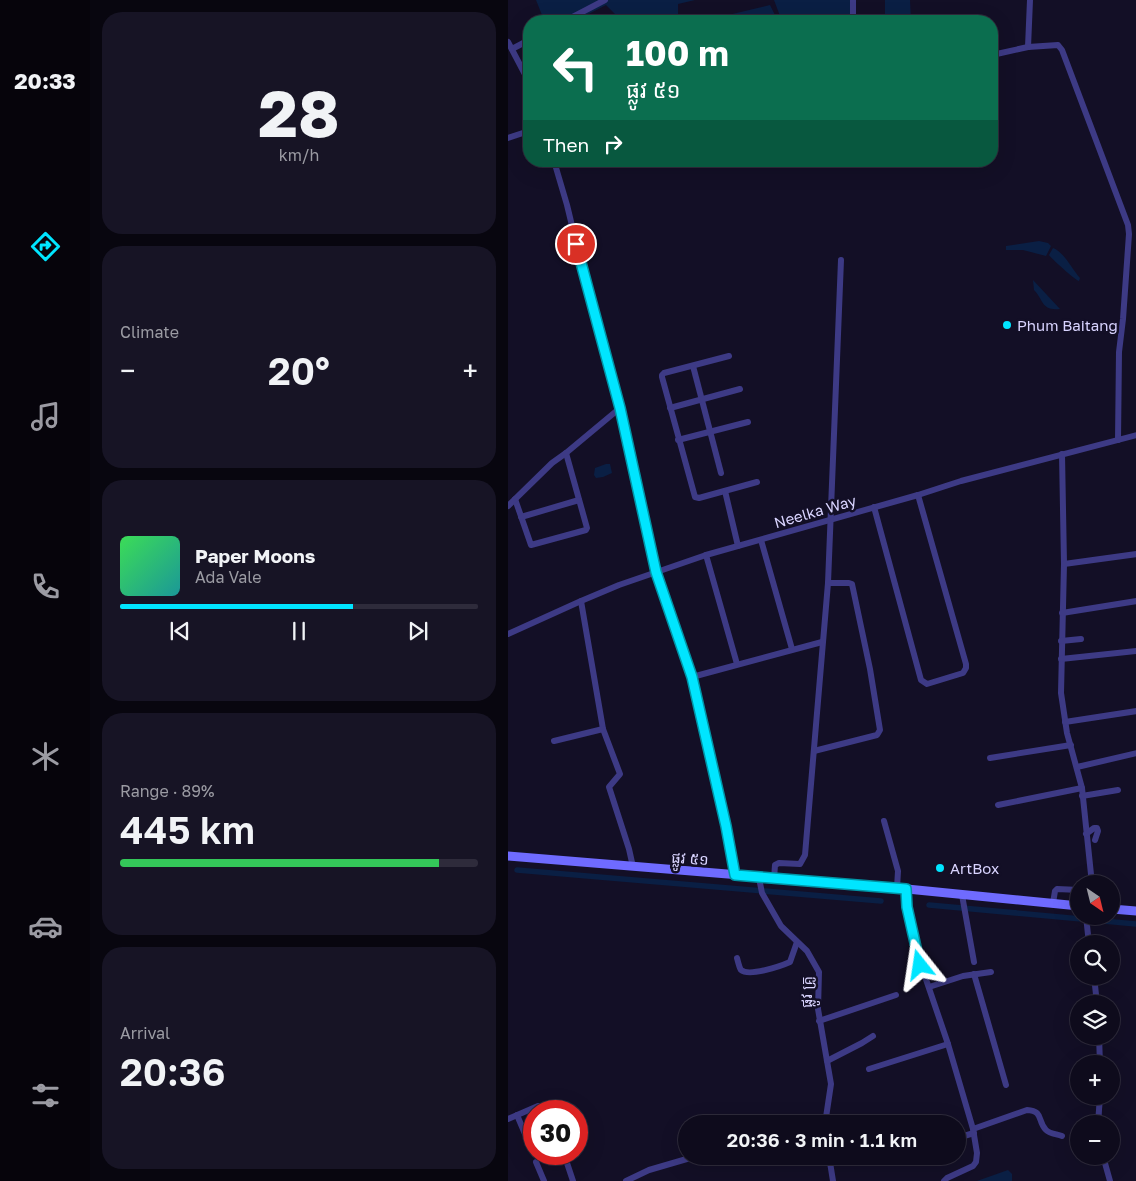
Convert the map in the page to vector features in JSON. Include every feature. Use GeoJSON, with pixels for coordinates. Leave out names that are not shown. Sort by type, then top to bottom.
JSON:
{"type":"FeatureCollection","features":[{"type":"Feature","properties":{"kind":"main road","name":"ផ្លូវ ៥១"},"geometry":{"type":"LineString","coordinates":[[508,856],[735,875],[759,880],[900,884],[963,898],[1054,898],[1070,903]]}},
{"type":"Feature","properties":{"kind":"main road"},"geometry":{"type":"LineString","coordinates":[[1120,910],[1136,911]]}},
{"type":"Feature","properties":{"kind":"street"},"geometry":{"type":"LineString","coordinates":[[576,15],[605,0]]}},
{"type":"Feature","properties":{"kind":"street"},"geometry":{"type":"LineString","coordinates":[[853,15],[854,0]]}},
{"type":"Feature","properties":{"kind":"street"},"geometry":{"type":"LineString","coordinates":[[1028,47],[1030,0]]}},
{"type":"Feature","properties":{"kind":"street"},"geometry":{"type":"LineString","coordinates":[[508,42],[523,71]]}},
{"type":"Feature","properties":{"kind":"street"},"geometry":{"type":"LineString","coordinates":[[512,50],[523,44]]}},
{"type":"Feature","properties":{"kind":"street"},"geometry":{"type":"LineString","coordinates":[[998,54],[1028,47],[1058,46],[1062,50],[1128,225],[1129,234],[1120,352],[1118,440]]}},
{"type":"Feature","properties":{"kind":"street"},"geometry":{"type":"LineString","coordinates":[[508,138],[523,133]]}},
{"type":"Feature","properties":{"kind":"street"},"geometry":{"type":"LineString","coordinates":[[556,167],[620,408],[656,572],[692,677],[725,817],[734,859],[735,875]]}},
{"type":"Feature","properties":{"kind":"street"},"geometry":{"type":"LineString","coordinates":[[774,879],[775,865],[779,862],[800,864],[805,856],[832,519],[841,260]]}},
{"type":"Feature","properties":{"kind":"street"},"geometry":{"type":"LineString","coordinates":[[729,356],[662,375],[678,440],[695,497],[699,498],[757,482]]}},
{"type":"Feature","properties":{"kind":"street"},"geometry":{"type":"LineString","coordinates":[[693,366],[721,473]]}},
{"type":"Feature","properties":{"kind":"street"},"geometry":{"type":"LineString","coordinates":[[670,408],[740,389]]}},
{"type":"Feature","properties":{"kind":"street"},"geometry":{"type":"LineString","coordinates":[[508,506],[538,475],[620,408]]}},
{"type":"Feature","properties":{"kind":"street"},"geometry":{"type":"LineString","coordinates":[[678,440],[748,422]]}},
{"type":"Feature","properties":{"kind":"street","name":"Neelka Way"},"geometry":{"type":"LineString","coordinates":[[508,634],[581,601],[706,555],[962,481],[1136,435]]}},
{"type":"Feature","properties":{"kind":"street"},"geometry":{"type":"LineString","coordinates":[[515,499],[531,545],[584,532],[586,528],[566,453]]}},
{"type":"Feature","properties":{"kind":"street"},"geometry":{"type":"LineString","coordinates":[[1062,454],[1064,564],[1060,659],[1061,693],[1065,722],[1082,788],[1091,875]]}},
{"type":"Feature","properties":{"kind":"street"},"geometry":{"type":"LineString","coordinates":[[725,491],[738,546]]}},
{"type":"Feature","properties":{"kind":"street"},"geometry":{"type":"LineString","coordinates":[[874,507],[921,680],[927,684],[962,673],[966,668],[966,664],[918,495]]}},
{"type":"Feature","properties":{"kind":"street"},"geometry":{"type":"LineString","coordinates":[[521,517],[579,500]]}},
{"type":"Feature","properties":{"kind":"street"},"geometry":{"type":"LineString","coordinates":[[761,540],[792,649]]}},
{"type":"Feature","properties":{"kind":"street"},"geometry":{"type":"LineString","coordinates":[[1064,564],[1136,554]]}},
{"type":"Feature","properties":{"kind":"street"},"geometry":{"type":"LineString","coordinates":[[706,555],[737,664]]}},
{"type":"Feature","properties":{"kind":"street"},"geometry":{"type":"LineString","coordinates":[[814,751],[878,735],[880,730],[870,669],[852,584],[828,583]]}},
{"type":"Feature","properties":{"kind":"street"},"geometry":{"type":"LineString","coordinates":[[581,601],[603,729],[620,771],[620,776],[609,787],[633,867]]}},
{"type":"Feature","properties":{"kind":"street"},"geometry":{"type":"LineString","coordinates":[[1062,612],[1136,601]]}},
{"type":"Feature","properties":{"kind":"street"},"geometry":{"type":"LineString","coordinates":[[1061,641],[1081,638]]}},
{"type":"Feature","properties":{"kind":"street"},"geometry":{"type":"LineString","coordinates":[[692,677],[822,642]]}},
{"type":"Feature","properties":{"kind":"street"},"geometry":{"type":"LineString","coordinates":[[1060,659],[1136,651]]}},
{"type":"Feature","properties":{"kind":"street"},"geometry":{"type":"LineString","coordinates":[[1065,722],[1136,711]]}},
{"type":"Feature","properties":{"kind":"street"},"geometry":{"type":"LineString","coordinates":[[554,741],[603,729]]}},
{"type":"Feature","properties":{"kind":"street"},"geometry":{"type":"LineString","coordinates":[[990,758],[1071,745]]}},
{"type":"Feature","properties":{"kind":"street"},"geometry":{"type":"LineString","coordinates":[[1078,767],[1136,752]]}},
{"type":"Feature","properties":{"kind":"street"},"geometry":{"type":"LineString","coordinates":[[998,805],[1082,788]]}},
{"type":"Feature","properties":{"kind":"street"},"geometry":{"type":"LineString","coordinates":[[1082,796],[1118,790]]}},
{"type":"Feature","properties":{"kind":"street"},"geometry":{"type":"LineString","coordinates":[[884,821],[907,907],[916,950],[948,1044],[978,1153],[976,1162],[968,1169],[944,1181]]}},
{"type":"Feature","properties":{"kind":"street"},"geometry":{"type":"LineString","coordinates":[[1086,834],[1097,828],[1095,840]]}},
{"type":"Feature","properties":{"kind":"street","name":"ផ្លូវ គ្រូ"},"geometry":{"type":"LineString","coordinates":[[759,880],[762,893],[781,926],[812,958],[820,972],[817,1002],[831,1084],[826,1115]]}},
{"type":"Feature","properties":{"kind":"street"},"geometry":{"type":"LineString","coordinates":[[1054,898],[1056,890],[1070,890]]}},
{"type":"Feature","properties":{"kind":"street"},"geometry":{"type":"LineString","coordinates":[[963,898],[974,962]]}},
{"type":"Feature","properties":{"kind":"street"},"geometry":{"type":"LineString","coordinates":[[737,958],[741,969],[745,972],[750,973],[763,970],[790,962],[797,942]]}},
{"type":"Feature","properties":{"kind":"street"},"geometry":{"type":"LineString","coordinates":[[929,987],[952,979],[991,972]]}},
{"type":"Feature","properties":{"kind":"street"},"geometry":{"type":"LineString","coordinates":[[974,974],[1006,1085]]}},
{"type":"Feature","properties":{"kind":"street"},"geometry":{"type":"LineString","coordinates":[[819,1021],[896,995]]}},
{"type":"Feature","properties":{"kind":"street"},"geometry":{"type":"LineString","coordinates":[[827,1061],[873,1036]]}},
{"type":"Feature","properties":{"kind":"street"},"geometry":{"type":"LineString","coordinates":[[869,1069],[948,1044]]}},
{"type":"Feature","properties":{"kind":"street"},"geometry":{"type":"LineString","coordinates":[[966,1134],[1027,1110],[1038,1113],[1047,1130],[1062,1136]]}},
{"type":"Feature","properties":{"kind":"street"},"geometry":{"type":"LineString","coordinates":[[508,1119],[523,1113]]}},
{"type":"Feature","properties":{"kind":"street"},"geometry":{"type":"LineString","coordinates":[[517,1115],[523,1129]]}},
{"type":"Feature","properties":{"kind":"street"},"geometry":{"type":"LineString","coordinates":[[626,1181],[637,1179],[650,1170],[678,1162]]}},
{"type":"Feature","properties":{"kind":"street"},"geometry":{"type":"LineString","coordinates":[[537,1165],[544,1181]]}},
{"type":"Feature","properties":{"kind":"street"},"geometry":{"type":"LineString","coordinates":[[568,1165],[573,1181]]}},
{"type":"Feature","properties":{"kind":"street"},"geometry":{"type":"LineString","coordinates":[[830,1165],[833,1181]]}},
{"type":"Feature","properties":{"kind":"street"},"geometry":{"type":"LineString","coordinates":[[1106,1165],[1110,1181]]}},
{"type":"Feature","properties":{"kind":"water"},"geometry":{"type":"Polygon","coordinates":[[[536,0],[695,0],[678,4],[678,15],[616,15],[606,5],[587,15],[542,15],[536,0]]]}},
{"type":"Feature","properties":{"kind":"water"},"geometry":{"type":"Polygon","coordinates":[[[774,0],[851,0],[851,15],[780,15],[774,0]]]}},
{"type":"Feature","properties":{"kind":"water"},"geometry":{"type":"Polygon","coordinates":[[[885,0],[910,0],[911,15],[885,15],[885,0]]]}},
{"type":"Feature","properties":{"kind":"water"},"geometry":{"type":"Polygon","coordinates":[[[770,5],[775,15],[728,15],[770,5]]]}},
{"type":"Feature","properties":{"kind":"water"},"geometry":{"type":"Polygon","coordinates":[[[1039,241],[1048,243],[1051,246],[1046,256],[1023,250],[1006,250],[1006,246],[1039,241]]]}},
{"type":"Feature","properties":{"kind":"water"},"geometry":{"type":"Polygon","coordinates":[[[1053,248],[1068,261],[1080,278],[1079,281],[1049,255],[1053,248]]]}},
{"type":"Feature","properties":{"kind":"water"},"geometry":{"type":"Polygon","coordinates":[[[1033,280],[1060,309],[1046,307],[1034,290],[1033,280]]]}},
{"type":"Feature","properties":{"kind":"water"},"geometry":{"type":"Polygon","coordinates":[[[610,464],[612,473],[596,478],[594,475],[595,468],[610,464]]]}},
{"type":"Feature","properties":{"kind":"water"},"geometry":{"type":"Polygon","coordinates":[[[1008,1170],[1012,1174],[1012,1181],[977,1181],[1008,1170]]]}},
{"type":"Feature","properties":{"kind":"waterway"},"geometry":{"type":"LineString","coordinates":[[517,870],[881,901]]}},
{"type":"Feature","properties":{"kind":"waterway"},"geometry":{"type":"LineString","coordinates":[[929,905],[1137,924]]}},
{"type":"Feature","properties":{"kind":"place","name":"Phum Baitang"},"geometry":{"type":"Point","coordinates":[1007,325]}},
{"type":"Feature","properties":{"kind":"place","name":"ArtBox"},"geometry":{"type":"Point","coordinates":[940,868]}},
{"type":"Feature","properties":{"kind":"route"},"geometry":{"type":"LineString","coordinates":[[576,244],[620,408],[656,572],[692,677],[734,859],[735,875],[906,889],[907,907],[920,965]]}}]}
